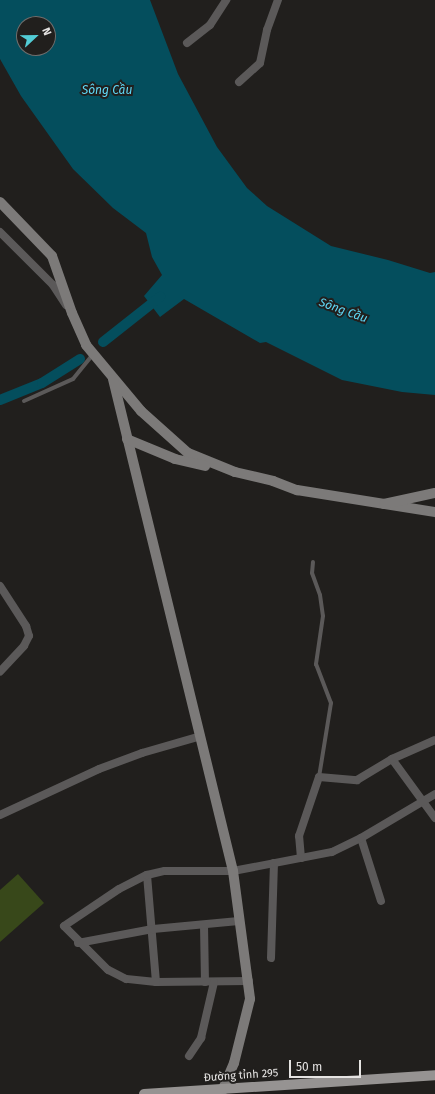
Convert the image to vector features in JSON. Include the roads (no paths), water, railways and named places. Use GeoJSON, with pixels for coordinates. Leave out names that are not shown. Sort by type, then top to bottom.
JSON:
{"type":"FeatureCollection","features":[{"type":"Feature","properties":{"kind":"main road"},"geometry":{"type":"LineString","coordinates":[[0,202],[52,256],[78,330],[93,354],[113,379],[158,428],[188,453],[235,472]]}},
{"type":"Feature","properties":{"kind":"main road"},"geometry":{"type":"LineString","coordinates":[[113,379],[233,871],[239,921],[249,981],[250,999],[244,1024],[222,1092]]}},
{"type":"Feature","properties":{"kind":"main road"},"geometry":{"type":"LineString","coordinates":[[127,440],[175,459],[273,481],[297,490],[380,505],[435,512]]}},
{"type":"Feature","properties":{"kind":"main road"},"geometry":{"type":"LineString","coordinates":[[380,505],[435,491]]}},
{"type":"Feature","properties":{"kind":"main road","name":"Đường tỉnh 295"},"geometry":{"type":"LineString","coordinates":[[144,1094],[222,1092],[435,1074]]}},
{"type":"Feature","properties":{"kind":"street"},"geometry":{"type":"LineString","coordinates":[[187,43],[210,25],[226,0]]}},
{"type":"Feature","properties":{"kind":"street"},"geometry":{"type":"LineString","coordinates":[[238,82],[260,63],[267,30],[278,0]]}},
{"type":"Feature","properties":{"kind":"street"},"geometry":{"type":"LineString","coordinates":[[0,232],[53,285],[72,313]]}},
{"type":"Feature","properties":{"kind":"street"},"geometry":{"type":"LineString","coordinates":[[0,586],[26,626],[29,636],[24,646],[0,672]]}},
{"type":"Feature","properties":{"kind":"street"},"geometry":{"type":"LineString","coordinates":[[0,816],[99,769],[149,750],[201,736]]}},
{"type":"Feature","properties":{"kind":"street"},"geometry":{"type":"LineString","coordinates":[[301,858],[299,836],[319,777],[357,780],[392,759],[435,740]]}},
{"type":"Feature","properties":{"kind":"street"},"geometry":{"type":"LineString","coordinates":[[392,759],[435,818]]}},
{"type":"Feature","properties":{"kind":"street"},"geometry":{"type":"LineString","coordinates":[[249,981],[132,981],[114,975],[78,943],[64,926],[119,889],[147,875],[165,871],[233,871],[332,852],[362,838],[435,794]]}},
{"type":"Feature","properties":{"kind":"street"},"geometry":{"type":"LineString","coordinates":[[362,838],[381,901]]}},
{"type":"Feature","properties":{"kind":"street"},"geometry":{"type":"LineString","coordinates":[[271,958],[274,863]]}},
{"type":"Feature","properties":{"kind":"street"},"geometry":{"type":"LineString","coordinates":[[147,875],[153,929],[156,982]]}},
{"type":"Feature","properties":{"kind":"street"},"geometry":{"type":"LineString","coordinates":[[78,943],[153,929],[204,926],[239,921]]}},
{"type":"Feature","properties":{"kind":"street"},"geometry":{"type":"LineString","coordinates":[[204,926],[205,982]]}},
{"type":"Feature","properties":{"kind":"street"},"geometry":{"type":"LineString","coordinates":[[189,1056],[201,1038],[214,982]]}},
{"type":"Feature","properties":{"kind":"lane"},"geometry":{"type":"LineString","coordinates":[[24,401],[73,379],[93,354]]}},
{"type":"Feature","properties":{"kind":"lane"},"geometry":{"type":"LineString","coordinates":[[313,562],[312,573],[320,595],[323,616],[316,664],[331,703],[319,777]]}},
{"type":"Feature","properties":{"kind":"water","name":"Sông Cầu"},"geometry":{"type":"Polygon","coordinates":[[[0,0],[150,0],[178,74],[217,147],[247,188],[267,206],[331,246],[388,260],[430,273],[435,272],[435,395],[402,392],[342,380],[266,342],[260,343],[184,299],[160,317],[144,296],[162,275],[152,257],[146,233],[113,208],[73,169],[21,96],[0,59],[0,0]]]}},
{"type":"Feature","properties":{"kind":"waterway"},"geometry":{"type":"LineString","coordinates":[[103,342],[160,297]]}},
{"type":"Feature","properties":{"kind":"waterway"},"geometry":{"type":"LineString","coordinates":[[0,400],[42,383],[80,359]]}}]}
